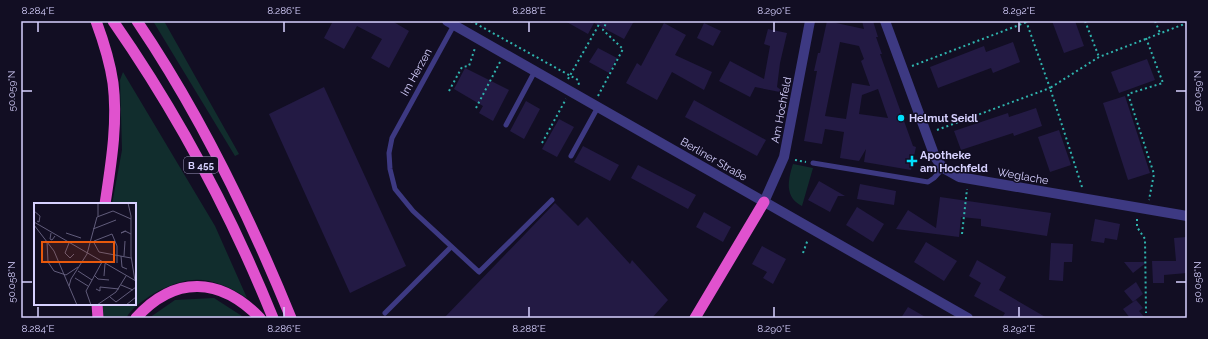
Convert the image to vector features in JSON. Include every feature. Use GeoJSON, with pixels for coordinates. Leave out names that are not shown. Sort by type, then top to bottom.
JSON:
{"type":"FeatureCollection","features":[{"type":"Feature","properties":{"kind":"highway"},"geometry":{"type":"LineString","coordinates":[[96,21],[113,82],[114,134],[105,203]]}},
{"type":"Feature","properties":{"kind":"highway","name":"B 455"},"geometry":{"type":"LineString","coordinates":[[113,21],[148,75],[200,165],[247,259],[273,318]]}},
{"type":"Feature","properties":{"kind":"highway","name":"B 455"},"geometry":{"type":"LineString","coordinates":[[137,21],[192,109],[215,153],[254,232],[291,318]]}},
{"type":"Feature","properties":{"kind":"highway"},"geometry":{"type":"LineString","coordinates":[[695,318],[764,202]]}},
{"type":"Feature","properties":{"kind":"highway"},"geometry":{"type":"LineString","coordinates":[[136,318],[159,297],[172,290],[201,287],[226,292],[239,299],[260,318]]}},
{"type":"Feature","properties":{"kind":"highway"},"geometry":{"type":"LineString","coordinates":[[97,305],[98,318]]}},
{"type":"Feature","properties":{"kind":"street","name":"Am Hochfeld"},"geometry":{"type":"LineString","coordinates":[[764,202],[784,158],[810,21]]}},
{"type":"Feature","properties":{"kind":"street"},"geometry":{"type":"LineString","coordinates":[[885,21],[934,157],[942,168]]}},
{"type":"Feature","properties":{"kind":"street","name":"Berliner Straße"},"geometry":{"type":"LineString","coordinates":[[450,23],[968,318]]}},
{"type":"Feature","properties":{"kind":"street","name":"Weglache"},"geometry":{"type":"LineString","coordinates":[[942,168],[959,176],[968,178],[1187,216]]}},
{"type":"Feature","properties":{"kind":"lane","name":"Im Herzen"},"geometry":{"type":"LineString","coordinates":[[450,23],[396,129],[389,153],[390,169],[395,190],[413,211],[479,272],[552,200]]}},
{"type":"Feature","properties":{"kind":"lane"},"geometry":{"type":"LineString","coordinates":[[506,126],[535,71]]}},
{"type":"Feature","properties":{"kind":"lane"},"geometry":{"type":"LineString","coordinates":[[571,156],[596,106]]}},
{"type":"Feature","properties":{"kind":"lane"},"geometry":{"type":"LineString","coordinates":[[813,163],[928,182],[934,178],[942,168]]}},
{"type":"Feature","properties":{"kind":"lane"},"geometry":{"type":"LineString","coordinates":[[386,313],[451,247]]}},
{"type":"Feature","properties":{"kind":"path"},"geometry":{"type":"LineString","coordinates":[[471,21],[578,80]]}},
{"type":"Feature","properties":{"kind":"path"},"geometry":{"type":"LineString","coordinates":[[542,143],[567,89],[570,75],[601,21]]}},
{"type":"Feature","properties":{"kind":"path"},"geometry":{"type":"LineString","coordinates":[[596,106],[623,49],[603,30],[607,21]]}},
{"type":"Feature","properties":{"kind":"path"},"geometry":{"type":"LineString","coordinates":[[1085,21],[1099,57]]}},
{"type":"Feature","properties":{"kind":"path"},"geometry":{"type":"LineString","coordinates":[[1155,21],[1160,33]]}},
{"type":"Feature","properties":{"kind":"path"},"geometry":{"type":"LineString","coordinates":[[923,62],[1027,22],[1085,198]]}},
{"type":"Feature","properties":{"kind":"path"},"geometry":{"type":"LineString","coordinates":[[947,126],[1050,88],[1099,57],[1187,23]]}},
{"type":"Feature","properties":{"kind":"path"},"geometry":{"type":"LineString","coordinates":[[1146,38],[1163,83],[1128,94],[1154,174],[1137,227],[1145,239],[1146,313]]}},
{"type":"Feature","properties":{"kind":"path"},"geometry":{"type":"LineString","coordinates":[[449,91],[462,67],[469,66],[478,39]]}},
{"type":"Feature","properties":{"kind":"path"},"geometry":{"type":"LineString","coordinates":[[476,108],[505,54]]}},
{"type":"Feature","properties":{"kind":"path"},"geometry":{"type":"LineString","coordinates":[[784,158],[813,163]]}},
{"type":"Feature","properties":{"kind":"path"},"geometry":{"type":"LineString","coordinates":[[962,234],[968,178]]}},
{"type":"Feature","properties":{"kind":"path"},"geometry":{"type":"LineString","coordinates":[[803,253],[808,243],[810,228]]}},
{"type":"Feature","properties":{"kind":"green space"},"geometry":{"type":"Polygon","coordinates":[[[153,21],[164,21],[239,154],[235,156],[153,21]]]}},
{"type":"Feature","properties":{"kind":"green space"},"geometry":{"type":"Polygon","coordinates":[[[123,72],[215,226],[247,298],[223,285],[201,280],[190,280],[166,287],[153,294],[135,307],[126,318],[101,318],[101,305],[136,305],[136,203],[112,203],[122,150],[120,80],[123,72]]]}},
{"type":"Feature","properties":{"kind":"green space"},"geometry":{"type":"Polygon","coordinates":[[[793,164],[813,168],[802,206],[792,198],[790,193],[789,182],[793,164]]]}},
{"type":"Feature","properties":{"kind":"green space"},"geometry":{"type":"Polygon","coordinates":[[[214,298],[245,318],[149,318],[175,300],[214,298]]]}},
{"type":"Feature","properties":{"kind":"building"},"geometry":{"type":"Polygon","coordinates":[[[333,21],[392,21],[409,31],[389,68],[371,58],[382,39],[357,26],[344,49],[324,38],[333,21]]]}},
{"type":"Feature","properties":{"kind":"building"},"geometry":{"type":"Polygon","coordinates":[[[565,21],[634,21],[624,39],[594,23],[588,34],[565,21]]]}},
{"type":"Feature","properties":{"kind":"building"},"geometry":{"type":"Polygon","coordinates":[[[827,21],[864,29],[862,21],[873,21],[878,37],[876,37],[882,54],[880,54],[913,146],[916,147],[911,170],[864,162],[866,149],[859,161],[840,158],[844,132],[825,129],[822,144],[804,141],[817,71],[814,71],[818,53],[820,53],[827,21]],[[840,42],[825,116],[846,119],[852,83],[870,86],[861,61],[864,59],[859,46],[840,42]],[[878,89],[862,95],[859,114],[888,118],[878,89]]]}},
{"type":"Feature","properties":{"kind":"building"},"geometry":{"type":"Polygon","coordinates":[[[1052,21],[1075,21],[1084,46],[1064,53],[1052,21]]]}},
{"type":"Feature","properties":{"kind":"building"},"geometry":{"type":"Polygon","coordinates":[[[664,23],[686,35],[675,55],[712,72],[704,90],[672,72],[657,100],[626,83],[637,63],[641,66],[664,23]]]}},
{"type":"Feature","properties":{"kind":"building"},"geometry":{"type":"Polygon","coordinates":[[[704,23],[721,31],[713,46],[697,38],[704,23]]]}},
{"type":"Feature","properties":{"kind":"building"},"geometry":{"type":"Polygon","coordinates":[[[768,29],[787,33],[780,63],[777,87],[785,93],[755,87],[750,97],[719,81],[730,61],[764,79],[770,46],[764,44],[768,29]]]}},
{"type":"Feature","properties":{"kind":"building"},"geometry":{"type":"Polygon","coordinates":[[[1013,42],[1020,62],[993,73],[991,68],[938,88],[930,67],[984,46],[986,52],[1013,42]]]}},
{"type":"Feature","properties":{"kind":"building"},"geometry":{"type":"Polygon","coordinates":[[[598,48],[617,58],[609,73],[589,62],[598,48]]]}},
{"type":"Feature","properties":{"kind":"building"},"geometry":{"type":"Polygon","coordinates":[[[1147,59],[1155,80],[1119,93],[1111,72],[1147,59]]]}},
{"type":"Feature","properties":{"kind":"building"},"geometry":{"type":"Polygon","coordinates":[[[465,68],[509,90],[493,121],[479,113],[483,106],[454,89],[465,68]]]}},
{"type":"Feature","properties":{"kind":"building"},"geometry":{"type":"Polygon","coordinates":[[[324,87],[406,266],[350,293],[269,114],[324,87]]]}},
{"type":"Feature","properties":{"kind":"building"},"geometry":{"type":"Polygon","coordinates":[[[1125,96],[1150,173],[1128,180],[1103,103],[1125,96]]]}},
{"type":"Feature","properties":{"kind":"building"},"geometry":{"type":"Polygon","coordinates":[[[694,100],[766,140],[757,156],[685,117],[694,100]]]}},
{"type":"Feature","properties":{"kind":"building"},"geometry":{"type":"Polygon","coordinates":[[[526,101],[540,109],[524,139],[510,131],[526,101]]]}},
{"type":"Feature","properties":{"kind":"building"},"geometry":{"type":"Polygon","coordinates":[[[1036,108],[1042,126],[1014,136],[1013,133],[961,150],[954,131],[1008,113],[1009,117],[1036,108]]]}},
{"type":"Feature","properties":{"kind":"building"},"geometry":{"type":"Polygon","coordinates":[[[559,119],[574,127],[557,157],[542,149],[559,119]]]}},
{"type":"Feature","properties":{"kind":"building"},"geometry":{"type":"Polygon","coordinates":[[[1059,130],[1071,165],[1050,172],[1038,137],[1059,130]]]}},
{"type":"Feature","properties":{"kind":"building"},"geometry":{"type":"Polygon","coordinates":[[[583,146],[619,165],[610,181],[574,162],[583,146]]]}},
{"type":"Feature","properties":{"kind":"building"},"geometry":{"type":"Polygon","coordinates":[[[638,165],[696,195],[688,209],[631,178],[638,165]]]}},
{"type":"Feature","properties":{"kind":"building"},"geometry":{"type":"Polygon","coordinates":[[[819,181],[845,196],[838,196],[830,212],[808,200],[819,181]]]}},
{"type":"Feature","properties":{"kind":"building"},"geometry":{"type":"Polygon","coordinates":[[[860,184],[896,191],[894,205],[857,199],[860,184]]]}},
{"type":"Feature","properties":{"kind":"building"},"geometry":{"type":"Polygon","coordinates":[[[940,197],[1051,213],[1047,236],[981,226],[981,219],[961,217],[959,237],[896,229],[908,210],[936,228],[940,197]]]}},
{"type":"Feature","properties":{"kind":"building"},"geometry":{"type":"Polygon","coordinates":[[[555,203],[578,226],[587,217],[630,264],[632,260],[668,300],[652,318],[444,318],[555,203]]]}},
{"type":"Feature","properties":{"kind":"building"},"geometry":{"type":"Polygon","coordinates":[[[857,207],[884,224],[873,242],[846,225],[857,207]]]}},
{"type":"Feature","properties":{"kind":"building"},"geometry":{"type":"Polygon","coordinates":[[[704,212],[731,227],[723,242],[696,227],[704,212]]]}},
{"type":"Feature","properties":{"kind":"building"},"geometry":{"type":"Polygon","coordinates":[[[1095,219],[1120,224],[1117,240],[1105,238],[1104,243],[1091,241],[1095,219]]]}},
{"type":"Feature","properties":{"kind":"building"},"geometry":{"type":"Polygon","coordinates":[[[1187,237],[1187,273],[1164,275],[1164,283],[1153,283],[1152,261],[1176,261],[1174,238],[1187,237]]]}},
{"type":"Feature","properties":{"kind":"building"},"geometry":{"type":"Polygon","coordinates":[[[926,242],[957,261],[944,281],[914,262],[926,242]]]}},
{"type":"Feature","properties":{"kind":"building"},"geometry":{"type":"Polygon","coordinates":[[[1051,243],[1073,244],[1072,262],[1064,262],[1063,281],[1049,280],[1051,243]]]}},
{"type":"Feature","properties":{"kind":"building"},"geometry":{"type":"Polygon","coordinates":[[[762,246],[786,259],[773,284],[763,278],[767,272],[752,264],[762,246]]]}},
{"type":"Feature","properties":{"kind":"building"},"geometry":{"type":"Polygon","coordinates":[[[977,260],[1006,277],[999,290],[1047,318],[1002,318],[1005,313],[974,296],[981,283],[969,276],[977,260]]]}},
{"type":"Feature","properties":{"kind":"building"},"geometry":{"type":"Polygon","coordinates":[[[1124,262],[1147,262],[1133,273],[1124,262]]]}},
{"type":"Feature","properties":{"kind":"building"},"geometry":{"type":"Polygon","coordinates":[[[1136,282],[1143,294],[1133,302],[1124,291],[1136,282]]]}},
{"type":"Feature","properties":{"kind":"building"},"geometry":{"type":"Polygon","coordinates":[[[1136,300],[1143,308],[1139,311],[1145,318],[1130,318],[1123,309],[1136,300]]]}},
{"type":"Feature","properties":{"kind":"building"},"geometry":{"type":"Polygon","coordinates":[[[908,307],[927,318],[901,318],[908,307]]]}},
{"type":"Feature","properties":{"kind":"place","name":"Helmut Seidl"},"geometry":{"type":"Point","coordinates":[901,118]}},
{"type":"Feature","properties":{"kind":"place","name":"Apotheke am Hochfeld"},"geometry":{"type":"Point","coordinates":[912,161]}}]}
